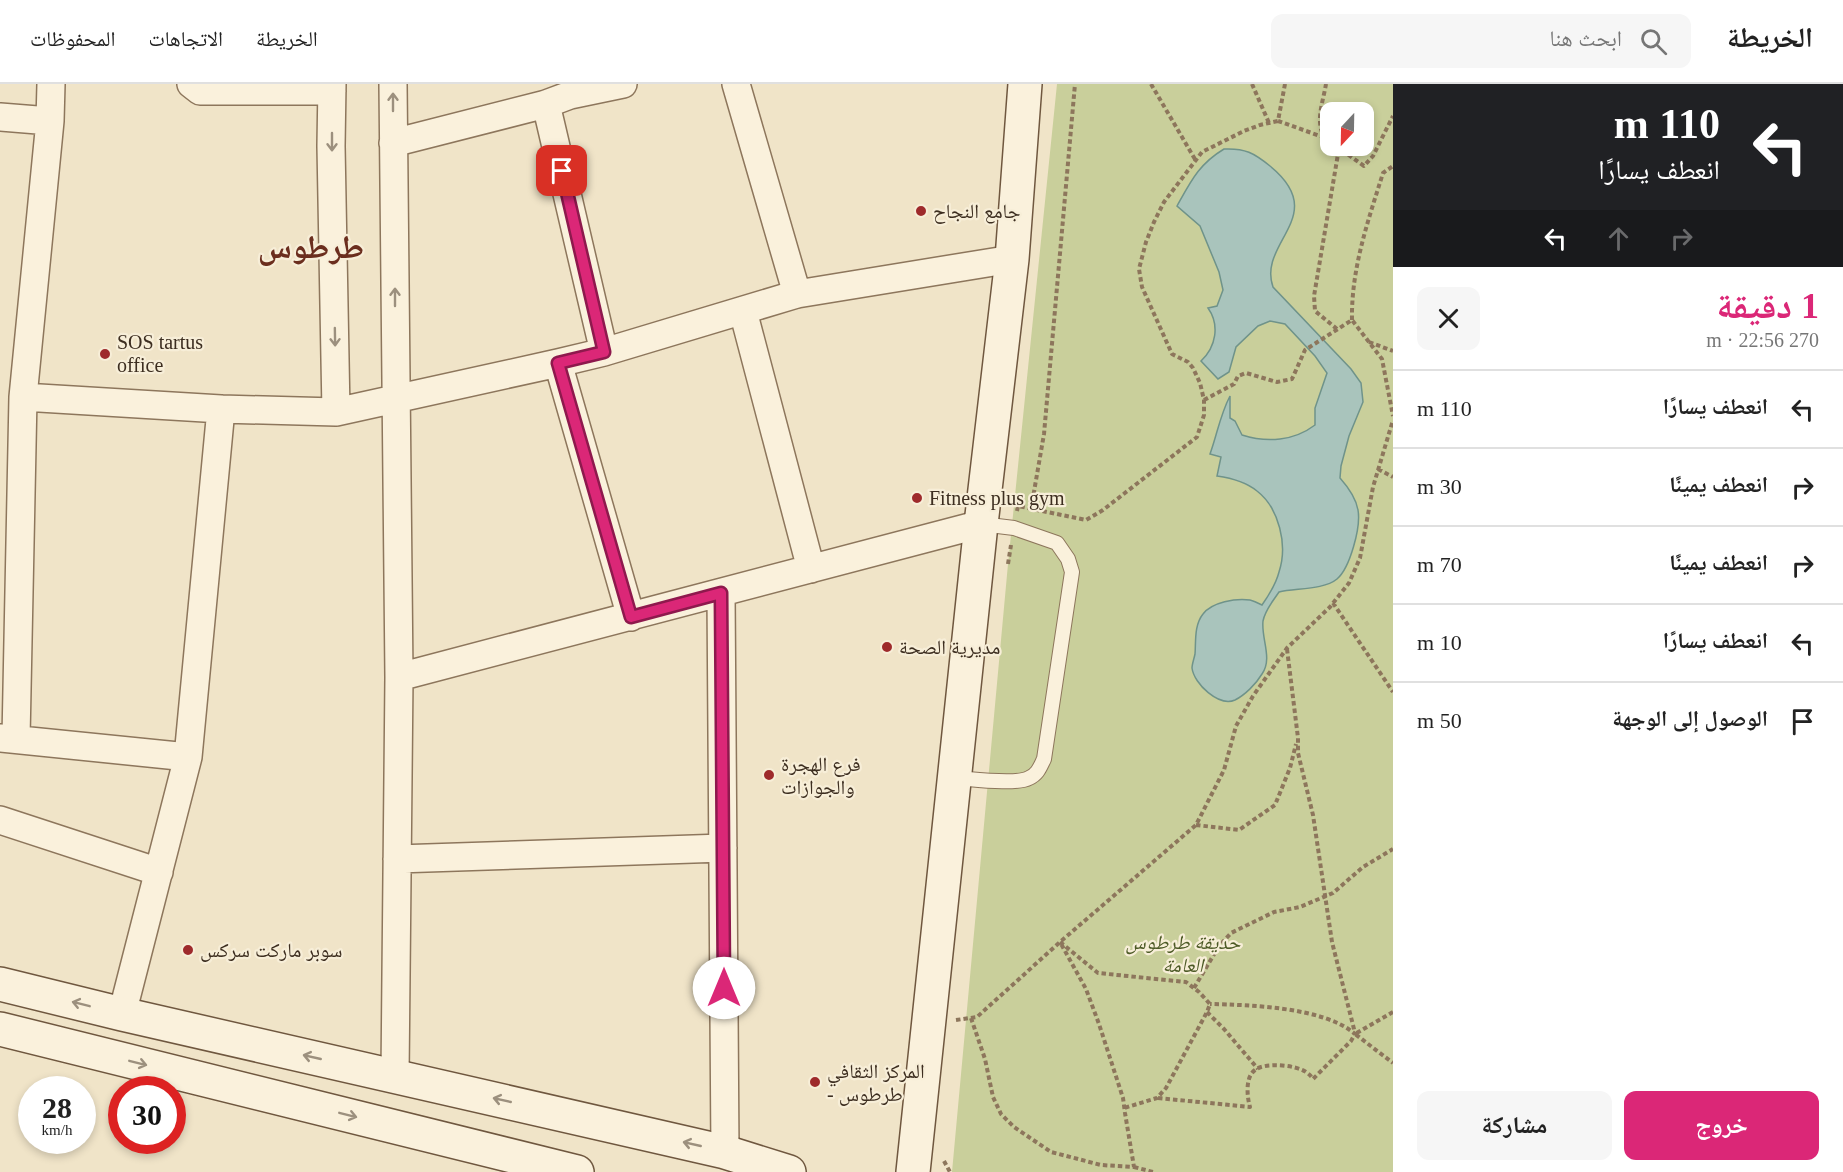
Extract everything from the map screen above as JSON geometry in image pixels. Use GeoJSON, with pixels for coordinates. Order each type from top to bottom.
{"type":"FeatureCollection","features":[{"type":"Feature","properties":{"kind":"main road"},"geometry":{"type":"LineString","coordinates":[[913,1172],[981,524],[1012,259],[1025,84]]}},
{"type":"Feature","properties":{"kind":"main road"},"geometry":{"type":"LineString","coordinates":[[0,984],[725,1152],[789,1172]]}},
{"type":"Feature","properties":{"kind":"main road"},"geometry":{"type":"LineString","coordinates":[[0,1029],[577,1172]]}},
{"type":"Feature","properties":{"kind":"street"},"geometry":{"type":"LineString","coordinates":[[51,84],[50,121],[23,397],[8,738],[188,757]]}},
{"type":"Feature","properties":{"kind":"street"},"geometry":{"type":"LineString","coordinates":[[191,84],[200,91],[332,88],[336,412]]}},
{"type":"Feature","properties":{"kind":"street"},"geometry":{"type":"LineString","coordinates":[[393,84],[399,677],[395,1075]]}},
{"type":"Feature","properties":{"kind":"street"},"geometry":{"type":"LineString","coordinates":[[393,143],[562,94],[623,84]]}},
{"type":"Feature","properties":{"kind":"street"},"geometry":{"type":"LineString","coordinates":[[736,84],[797,294]]}},
{"type":"Feature","properties":{"kind":"street"},"geometry":{"type":"LineString","coordinates":[[562,94],[604,352]]}},
{"type":"Feature","properties":{"kind":"street"},"geometry":{"type":"LineString","coordinates":[[0,117],[50,121]]}},
{"type":"Feature","properties":{"kind":"street"},"geometry":{"type":"LineString","coordinates":[[23,397],[221,409],[336,412],[604,352],[797,294],[1012,259]]}},
{"type":"Feature","properties":{"kind":"street"},"geometry":{"type":"LineString","coordinates":[[743,311],[811,569]]}},
{"type":"Feature","properties":{"kind":"street"},"geometry":{"type":"LineString","coordinates":[[558,363],[631,617]]}},
{"type":"Feature","properties":{"kind":"street"},"geometry":{"type":"LineString","coordinates":[[122,1014],[188,757],[221,409]]}},
{"type":"Feature","properties":{"kind":"street"},"geometry":{"type":"LineString","coordinates":[[399,677],[981,524]]}},
{"type":"Feature","properties":{"kind":"street"},"geometry":{"type":"LineString","coordinates":[[721,593],[725,1152]]}},
{"type":"Feature","properties":{"kind":"street"},"geometry":{"type":"LineString","coordinates":[[0,820],[159,872]]}},
{"type":"Feature","properties":{"kind":"street"},"geometry":{"type":"LineString","coordinates":[[398,859],[723,848]]}},
{"type":"Feature","properties":{"kind":"lane"},"geometry":{"type":"LineString","coordinates":[[956,778],[1028,779],[1039,771],[1044,759],[1072,572],[1068,559],[1057,543],[1014,528],[981,524]]}},
{"type":"Feature","properties":{"kind":"path"},"geometry":{"type":"LineString","coordinates":[[1031,509],[1044,434],[1075,84]]}},
{"type":"Feature","properties":{"kind":"path"},"geometry":{"type":"LineString","coordinates":[[1151,84],[1196,161]]}},
{"type":"Feature","properties":{"kind":"path"},"geometry":{"type":"LineString","coordinates":[[1252,84],[1269,123]]}},
{"type":"Feature","properties":{"kind":"path"},"geometry":{"type":"LineString","coordinates":[[1278,121],[1285,84]]}},
{"type":"Feature","properties":{"kind":"path"},"geometry":{"type":"LineString","coordinates":[[1323,102],[1326,84]]}},
{"type":"Feature","properties":{"kind":"path"},"geometry":{"type":"LineString","coordinates":[[1374,154],[1393,116]]}},
{"type":"Feature","properties":{"kind":"path"},"geometry":{"type":"LineString","coordinates":[[1018,506],[1086,520],[1103,510],[1197,437],[1204,415],[1204,400],[1200,384],[1188,362],[1172,354],[1142,287],[1139,269],[1146,242],[1164,202],[1202,152],[1244,131],[1278,121],[1320,136]]}},
{"type":"Feature","properties":{"kind":"path"},"geometry":{"type":"LineString","coordinates":[[1336,156],[1314,296],[1315,311],[1336,329]]}},
{"type":"Feature","properties":{"kind":"path"},"geometry":{"type":"LineString","coordinates":[[1350,156],[1364,166],[1373,156]]}},
{"type":"Feature","properties":{"kind":"path"},"geometry":{"type":"LineString","coordinates":[[947,1021],[977,1017],[1196,825],[1224,770],[1236,726],[1253,696],[1287,648],[1333,603],[1349,583],[1360,558],[1373,487],[1393,418],[1382,359],[1352,320],[1352,301],[1359,252],[1383,172],[1393,166]]}},
{"type":"Feature","properties":{"kind":"path"},"geometry":{"type":"LineString","coordinates":[[1204,400],[1234,384],[1238,376],[1246,373],[1277,382],[1292,379],[1305,351],[1352,320]]}},
{"type":"Feature","properties":{"kind":"path"},"geometry":{"type":"LineString","coordinates":[[1369,342],[1393,351]]}},
{"type":"Feature","properties":{"kind":"path"},"geometry":{"type":"LineString","coordinates":[[1378,469],[1393,477]]}},
{"type":"Feature","properties":{"kind":"path"},"geometry":{"type":"LineString","coordinates":[[1333,603],[1393,692]]}},
{"type":"Feature","properties":{"kind":"path"},"geometry":{"type":"LineString","coordinates":[[1287,648],[1298,753],[1313,815],[1332,942],[1355,1034]]}},
{"type":"Feature","properties":{"kind":"path"},"geometry":{"type":"LineString","coordinates":[[1196,825],[1239,830],[1275,805],[1290,768],[1298,738]]}},
{"type":"Feature","properties":{"kind":"path"},"geometry":{"type":"LineString","coordinates":[[1194,988],[1219,946],[1231,933],[1251,921],[1274,912],[1300,907],[1333,893],[1364,867],[1393,849]]}},
{"type":"Feature","properties":{"kind":"path"},"geometry":{"type":"LineString","coordinates":[[1060,942],[1098,973],[1186,982],[1210,1004],[1271,1006],[1326,1019],[1347,1027],[1393,1063]]}},
{"type":"Feature","properties":{"kind":"path"},"geometry":{"type":"LineString","coordinates":[[1060,942],[1086,989],[1096,1015],[1123,1098],[1134,1167]]}},
{"type":"Feature","properties":{"kind":"path"},"geometry":{"type":"LineString","coordinates":[[1157,1098],[1166,1088],[1210,1004]]}},
{"type":"Feature","properties":{"kind":"path"},"geometry":{"type":"LineString","coordinates":[[1207,1012],[1258,1069]]}},
{"type":"Feature","properties":{"kind":"path"},"geometry":{"type":"LineString","coordinates":[[1124,1108],[1157,1098],[1250,1107],[1248,1099],[1250,1077],[1254,1070],[1278,1065],[1293,1066],[1306,1071],[1313,1079],[1351,1041],[1355,1034],[1393,1012]]}},
{"type":"Feature","properties":{"kind":"path"},"geometry":{"type":"LineString","coordinates":[[971,1018],[985,1059],[993,1097],[1001,1114],[1014,1127],[1051,1152],[1101,1165],[1134,1167],[1153,1172]]}},
{"type":"Feature","properties":{"kind":"green space","name":"حديقة طرطوس العامة"},"geometry":{"type":"Polygon","coordinates":[[[1057,84],[1393,84],[1393,1172],[952,1172],[1008,564],[1057,84]]]}},
{"type":"Feature","properties":{"kind":"water"},"geometry":{"type":"Polygon","coordinates":[[[1224,149],[1238,149],[1254,155],[1270,166],[1287,184],[1294,200],[1294,214],[1274,256],[1271,271],[1273,287],[1351,369],[1361,383],[1363,402],[1349,436],[1341,466],[1340,478],[1354,497],[1358,517],[1354,547],[1346,566],[1342,574],[1331,583],[1279,592],[1267,609],[1263,621],[1267,655],[1265,668],[1250,689],[1239,698],[1229,701],[1208,693],[1194,674],[1192,666],[1198,623],[1203,614],[1212,606],[1225,602],[1250,600],[1262,605],[1278,576],[1282,561],[1282,539],[1276,517],[1265,498],[1243,483],[1217,476],[1221,457],[1210,454],[1230,396],[1230,418],[1235,421],[1242,435],[1271,440],[1289,437],[1315,425],[1315,408],[1327,373],[1315,356],[1285,324],[1270,321],[1258,326],[1236,347],[1229,372],[1218,379],[1201,361],[1210,349],[1215,336],[1214,321],[1208,308],[1217,306],[1223,290],[1219,272],[1200,226],[1177,206],[1202,167],[1224,149]]]}},
{"type":"Feature","properties":{"kind":"place","name":"جامع النجاح"},"geometry":{"type":"Point","coordinates":[921,211]}},
{"type":"Feature","properties":{"kind":"place","name":"SOS tartus office"},"geometry":{"type":"Point","coordinates":[105,354]}},
{"type":"Feature","properties":{"kind":"place","name":"Fitness plus gym"},"geometry":{"type":"Point","coordinates":[917,498]}},
{"type":"Feature","properties":{"kind":"place","name":"مديرية الصحة"},"geometry":{"type":"Point","coordinates":[887,647]}},
{"type":"Feature","properties":{"kind":"place","name":"فرع الهجرة والجوازات"},"geometry":{"type":"Point","coordinates":[769,775]}},
{"type":"Feature","properties":{"kind":"place","name":"سوبر ماركت سركس"},"geometry":{"type":"Point","coordinates":[188,950]}},
{"type":"Feature","properties":{"kind":"place","name":"المركز الثقافي - طرطوس"},"geometry":{"type":"Point","coordinates":[815,1082]}},
{"type":"Feature","properties":{"kind":"district","name":"طرطوس"},"geometry":{"type":"Point","coordinates":[311,247]}},
{"type":"Feature","properties":{"kind":"route"},"geometry":{"type":"LineString","coordinates":[[562,171],[604,352],[558,363],[631,617],[721,593],[724,988]]}}]}
